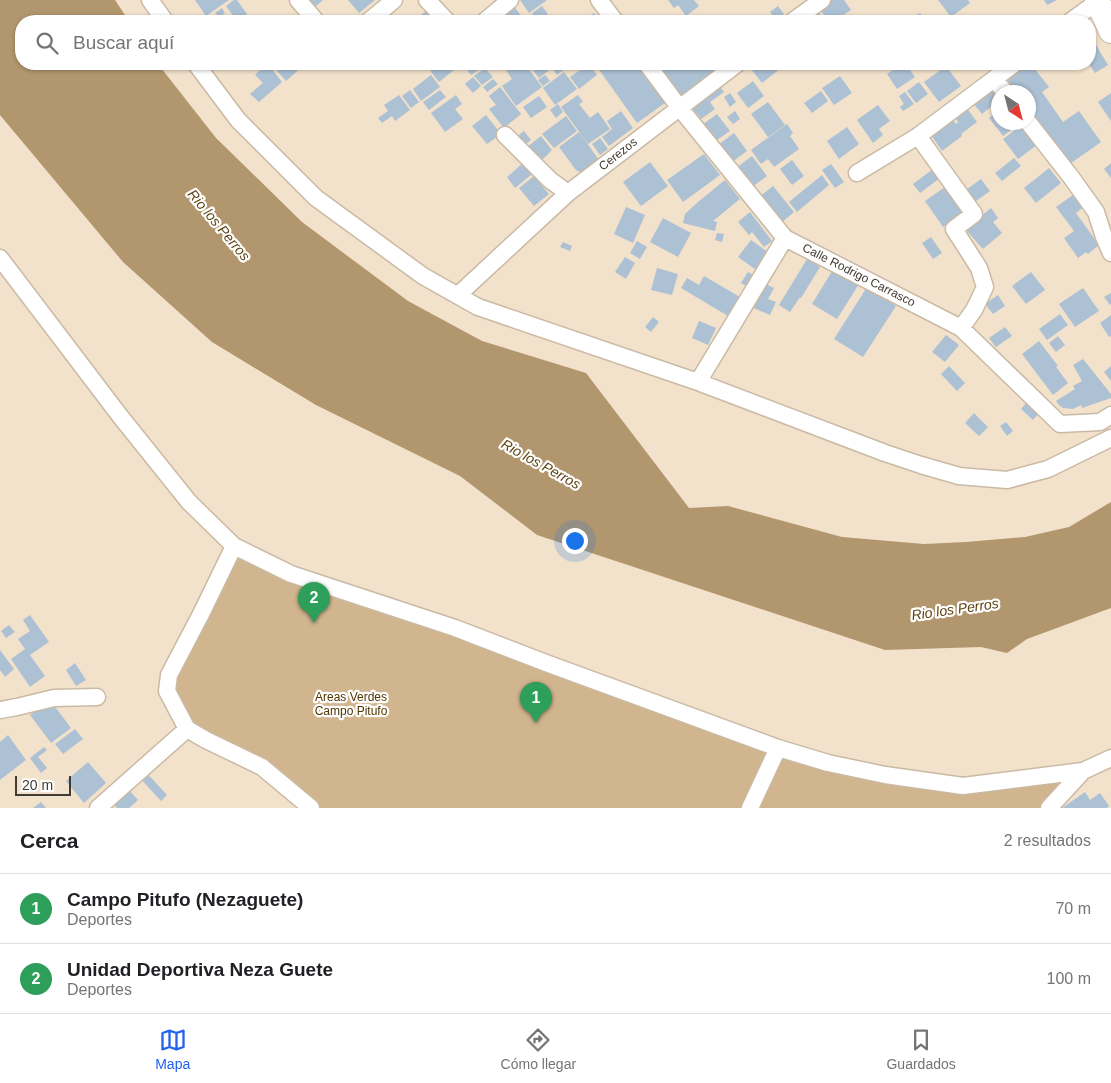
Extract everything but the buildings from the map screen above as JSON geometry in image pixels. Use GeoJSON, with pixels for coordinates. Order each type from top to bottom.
{"type":"FeatureCollection","features":[{"type":"Feature","properties":{"kind":"street"},"geometry":{"type":"LineString","coordinates":[[150,0],[161,15]]}},
{"type":"Feature","properties":{"kind":"street"},"geometry":{"type":"LineString","coordinates":[[298,0],[311,15]]}},
{"type":"Feature","properties":{"kind":"street"},"geometry":{"type":"LineString","coordinates":[[377,15],[394,0]]}},
{"type":"Feature","properties":{"kind":"street"},"geometry":{"type":"LineString","coordinates":[[427,0],[441,15]]}},
{"type":"Feature","properties":{"kind":"street"},"geometry":{"type":"LineString","coordinates":[[492,15],[510,0]]}},
{"type":"Feature","properties":{"kind":"street"},"geometry":{"type":"LineString","coordinates":[[599,0],[610,15]]}},
{"type":"Feature","properties":{"kind":"street"},"geometry":{"type":"LineString","coordinates":[[798,11],[822,0]]}},
{"type":"Feature","properties":{"kind":"street"},"geometry":{"type":"LineString","coordinates":[[1079,15],[1097,1],[1111,31]]}},
{"type":"Feature","properties":{"kind":"street"},"geometry":{"type":"LineString","coordinates":[[200,70],[238,120],[316,198],[423,276],[478,307],[698,382],[885,453],[959,476],[1007,480],[1048,469],[1111,438]]}},
{"type":"Feature","properties":{"kind":"street","name":"Calle Rodrigo Carrasco"},"geometry":{"type":"LineString","coordinates":[[651,70],[785,238],[962,328],[1060,424],[1100,422],[1111,415]]}},
{"type":"Feature","properties":{"kind":"street","name":"Cerezos"},"geometry":{"type":"LineString","coordinates":[[458,295],[568,193],[729,70]]}},
{"type":"Feature","properties":{"kind":"street"},"geometry":{"type":"LineString","coordinates":[[857,173],[918,136],[1005,70]]}},
{"type":"Feature","properties":{"kind":"street"},"geometry":{"type":"LineString","coordinates":[[994,78],[1000,85]]}},
{"type":"Feature","properties":{"kind":"street"},"geometry":{"type":"LineString","coordinates":[[1034,130],[1096,212],[1111,252]]}},
{"type":"Feature","properties":{"kind":"street"},"geometry":{"type":"LineString","coordinates":[[505,135],[550,180],[568,193]]}},
{"type":"Feature","properties":{"kind":"street"},"geometry":{"type":"LineString","coordinates":[[918,136],[974,214],[954,229],[979,268],[985,287],[974,310],[962,328]]}},
{"type":"Feature","properties":{"kind":"street"},"geometry":{"type":"LineString","coordinates":[[698,382],[785,238]]}},
{"type":"Feature","properties":{"kind":"street"},"geometry":{"type":"LineString","coordinates":[[0,258],[189,502],[234,546],[292,574],[455,628],[778,748],[828,763],[886,775],[964,786],[1083,771],[1111,758]]}},
{"type":"Feature","properties":{"kind":"street"},"geometry":{"type":"LineString","coordinates":[[234,546],[169,676],[167,691],[187,729],[262,767],[311,808]]}},
{"type":"Feature","properties":{"kind":"street"},"geometry":{"type":"LineString","coordinates":[[0,710],[54,698],[97,696]]}},
{"type":"Feature","properties":{"kind":"street"},"geometry":{"type":"LineString","coordinates":[[98,808],[187,729]]}},
{"type":"Feature","properties":{"kind":"street"},"geometry":{"type":"LineString","coordinates":[[750,808],[778,748]]}},
{"type":"Feature","properties":{"kind":"street"},"geometry":{"type":"LineString","coordinates":[[1049,808],[1083,771]]}},
{"type":"Feature","properties":{"kind":"green space","name":"Areas Verdes Campo Pitufo"},"geometry":{"type":"Polygon","coordinates":[[[234,546],[778,748],[963,786],[1083,771],[1049,808],[311,808],[262,767],[187,729],[169,675],[234,546]]]}},
{"type":"Feature","properties":{"kind":"water","name":"Rio los Perros"},"geometry":{"type":"Polygon","coordinates":[[[0,0],[115,0],[125,15],[15,15],[15,70],[163,70],[216,138],[302,222],[408,301],[482,341],[586,373],[689,508],[728,506],[842,537],[924,544],[1025,537],[1069,527],[1111,502],[1111,608],[1027,639],[1007,653],[981,647],[885,650],[537,535],[460,476],[316,405],[212,342],[123,262],[0,115],[0,0]]]}},
{"type":"Feature","properties":{"kind":"place","name":"Unidad Deportiva Neza Guete"},"geometry":{"type":"Point","coordinates":[314,623]}},
{"type":"Feature","properties":{"kind":"place","name":"Campo Pitufo (Nezaguete)"},"geometry":{"type":"Point","coordinates":[536,723]}}]}
